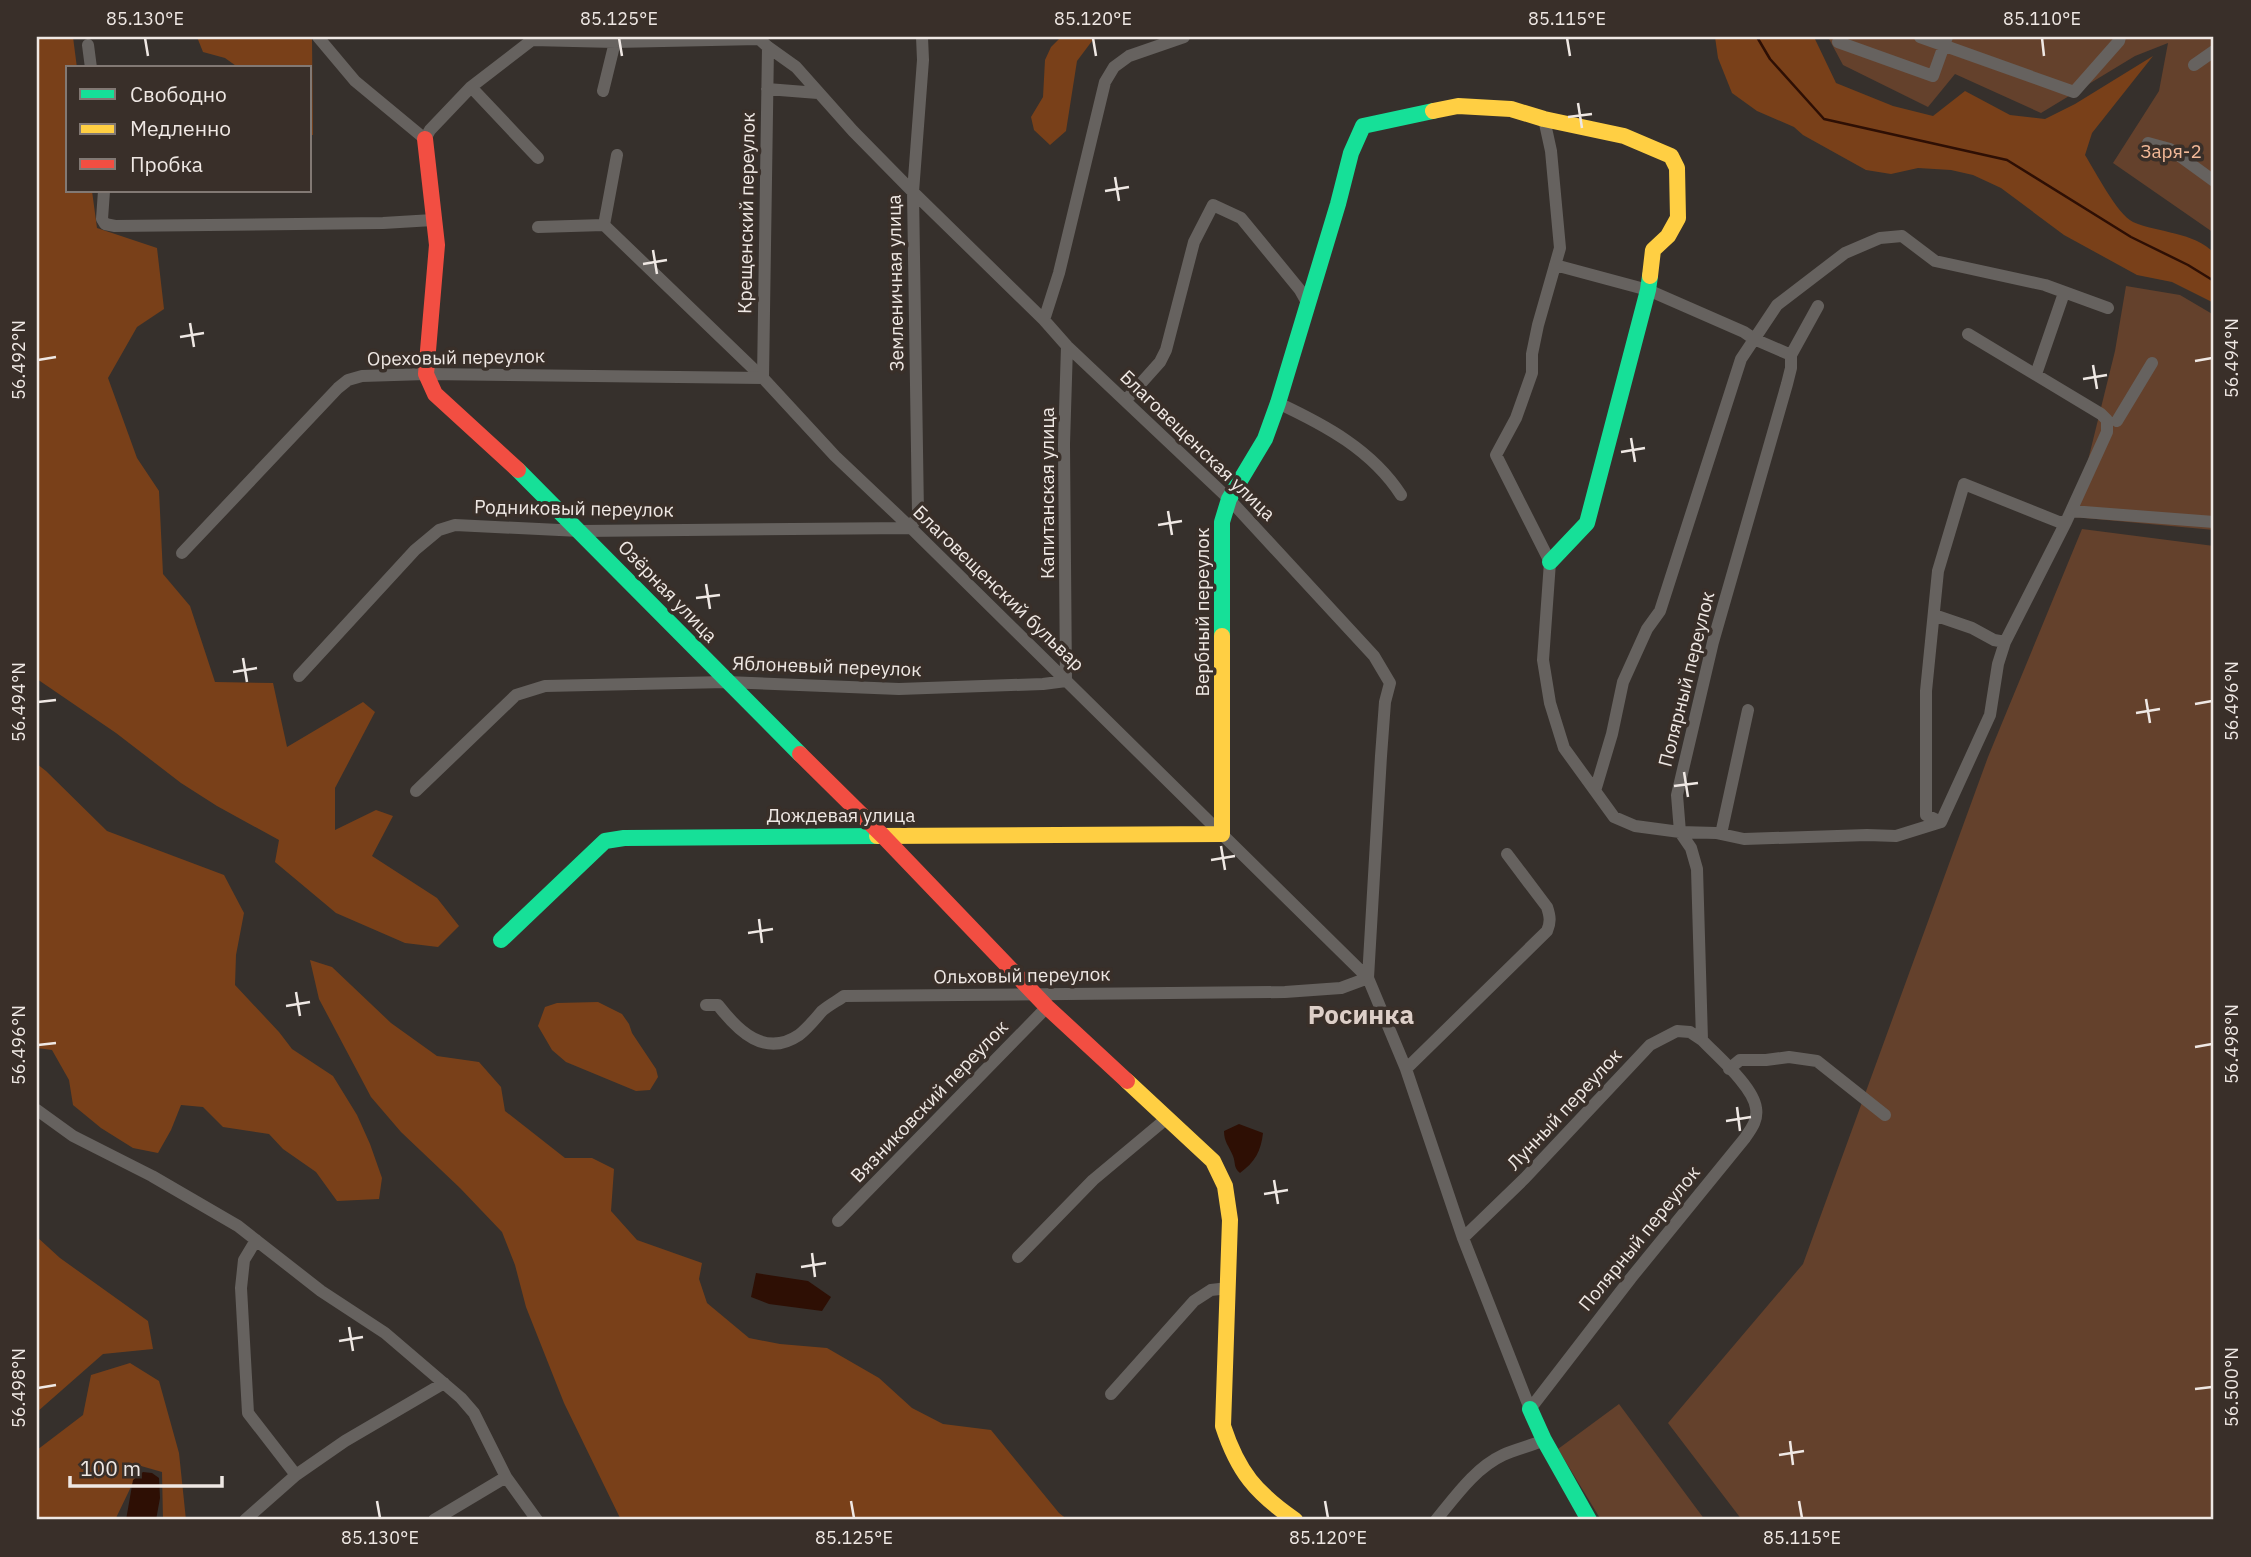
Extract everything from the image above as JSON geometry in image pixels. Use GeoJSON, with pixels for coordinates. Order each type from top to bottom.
{"type":"FeatureCollection","features":[{"type":"Feature","properties":{"kind":"street"},"geometry":{"type":"LineString","coordinates":[[318,37],[355,81],[425,139]]}},
{"type":"Feature","properties":{"kind":"street","name":"Земленичная улица"},"geometry":{"type":"LineString","coordinates":[[911,528],[918,514],[913,192],[923,60],[922,37]]}},
{"type":"Feature","properties":{"kind":"street"},"geometry":{"type":"LineString","coordinates":[[1044,320],[1059,273],[1105,82],[1114,66],[1129,56],[1184,37]]}},
{"type":"Feature","properties":{"kind":"street"},"geometry":{"type":"LineString","coordinates":[[1920,37],[1946,41],[2074,92],[2115,38]]}},
{"type":"Feature","properties":{"kind":"street"},"geometry":{"type":"LineString","coordinates":[[426,374],[437,245],[425,139],[471,87],[530,38],[615,42],[761,41]]}},
{"type":"Feature","properties":{"kind":"street","name":"Благовещенская улица"},"geometry":{"type":"LineString","coordinates":[[761,41],[796,67],[913,192],[1044,320],[1067,346],[1229,499],[1361,640],[1390,683],[1385,702],[1368,978]]}},
{"type":"Feature","properties":{"kind":"street","name":"Крещенский переулок"},"geometry":{"type":"LineString","coordinates":[[761,41],[767,89],[763,379]]}},
{"type":"Feature","properties":{"kind":"street"},"geometry":{"type":"LineString","coordinates":[[1838,42],[1933,76],[1946,41]]}},
{"type":"Feature","properties":{"kind":"street"},"geometry":{"type":"LineString","coordinates":[[603,91],[615,42]]}},
{"type":"Feature","properties":{"kind":"street"},"geometry":{"type":"LineString","coordinates":[[88,45],[91,66]]}},
{"type":"Feature","properties":{"kind":"street"},"geometry":{"type":"LineString","coordinates":[[2194,65],[2214,51]]}},
{"type":"Feature","properties":{"kind":"street"},"geometry":{"type":"LineString","coordinates":[[471,87],[538,158]]}},
{"type":"Feature","properties":{"kind":"street"},"geometry":{"type":"LineString","coordinates":[[767,89],[818,93]]}},
{"type":"Feature","properties":{"kind":"street","name":"Вербный переулок"},"geometry":{"type":"LineString","coordinates":[[1222,834],[1222,522],[1229,499],[1265,439],[1278,403],[1351,153],[1363,126],[1458,106],[1511,108],[1544,119]]}},
{"type":"Feature","properties":{"kind":"street"},"geometry":{"type":"LineString","coordinates":[[1550,562],[1587,523],[1648,290],[1653,250],[1668,236],[1678,218],[1677,168],[1671,156],[1623,136],[1544,119],[1551,151],[1560,248],[1538,325],[1532,354],[1532,373],[1516,418],[1496,455],[1550,562],[1543,660],[1550,704],[1564,748],[1614,817],[1634,827],[1721,834],[1744,839],[1896,836],[1941,822],[1990,715],[1998,664],[2005,642],[2107,432],[2107,420],[2101,414],[1968,334]]}},
{"type":"Feature","properties":{"kind":"street"},"geometry":{"type":"LineString","coordinates":[[2148,143],[2171,149],[2214,181]]}},
{"type":"Feature","properties":{"kind":"street"},"geometry":{"type":"LineString","coordinates":[[538,227],[604,225],[617,155]]}},
{"type":"Feature","properties":{"kind":"street"},"geometry":{"type":"LineString","coordinates":[[104,192],[102,219],[105,224],[114,226],[433,220]]}},
{"type":"Feature","properties":{"kind":"street"},"geometry":{"type":"LineString","coordinates":[[1126,400],[1160,362],[1166,349],[1194,242],[1213,205],[1241,218],[1300,290],[1308,306]]}},
{"type":"Feature","properties":{"kind":"street","name":"Благовещенский бульвар"},"geometry":{"type":"LineString","coordinates":[[604,225],[763,379],[835,456],[1368,978]]}},
{"type":"Feature","properties":{"kind":"street"},"geometry":{"type":"LineString","coordinates":[[1595,791],[1612,734],[1623,682],[1647,629],[1660,611],[1741,359],[1777,305],[1844,253],[1880,238],[1902,236],[1935,261],[2045,285],[2108,308]]}},
{"type":"Feature","properties":{"kind":"street"},"geometry":{"type":"LineString","coordinates":[[1555,265],[1648,290],[1791,355],[1818,306]]}},
{"type":"Feature","properties":{"kind":"street"},"geometry":{"type":"LineString","coordinates":[[2036,374],[2064,293]]}},
{"type":"Feature","properties":{"kind":"street","name":"Капитанская улица"},"geometry":{"type":"LineString","coordinates":[[1066,681],[1064,444],[1067,346]]}},
{"type":"Feature","properties":{"kind":"street","name":"Полярный переулок"},"geometry":{"type":"LineString","coordinates":[[1530,1409],[1756,1122],[1756,1108],[1750,1092],[1702,1040],[1697,869],[1691,848],[1680,832],[1677,795],[1707,668],[1791,368],[1791,355]]}},
{"type":"Feature","properties":{"kind":"street"},"geometry":{"type":"LineString","coordinates":[[2117,421],[2152,363]]}},
{"type":"Feature","properties":{"kind":"street","name":"Ореховый переулок"},"geometry":{"type":"LineString","coordinates":[[182,553],[348,380],[362,376],[426,374],[763,379]]}},
{"type":"Feature","properties":{"kind":"street","name":"Озёрная улица"},"geometry":{"type":"LineString","coordinates":[[426,374],[435,394],[580,531],[726,682],[883,836],[1046,1007],[1213,1161],[1225,1186],[1230,1220],[1223,1426],[1234,1458],[1249,1484],[1295,1520]]}},
{"type":"Feature","properties":{"kind":"street"},"geometry":{"type":"LineString","coordinates":[[1278,403],[1324,425],[1371,459],[1401,495]]}},
{"type":"Feature","properties":{"kind":"street"},"geometry":{"type":"LineString","coordinates":[[1941,822],[1926,815],[1926,691],[1938,571],[1964,484],[2059,522],[2068,517],[2214,522]]}},
{"type":"Feature","properties":{"kind":"street","name":"Родниковый переулок"},"geometry":{"type":"LineString","coordinates":[[299,676],[415,550],[439,530],[455,525],[580,531],[911,528]]}},
{"type":"Feature","properties":{"kind":"street"},"geometry":{"type":"LineString","coordinates":[[1934,615],[2005,642]]}},
{"type":"Feature","properties":{"kind":"street","name":"Яблоневый переулок"},"geometry":{"type":"LineString","coordinates":[[415,791],[516,695],[545,685],[726,682],[899,689],[1066,681]]}},
{"type":"Feature","properties":{"kind":"street"},"geometry":{"type":"LineString","coordinates":[[1721,834],[1748,710]]}},
{"type":"Feature","properties":{"kind":"street","name":"Дождевая улица"},"geometry":{"type":"LineString","coordinates":[[500,940],[605,841],[624,838],[1222,834]]}},
{"type":"Feature","properties":{"kind":"street"},"geometry":{"type":"LineString","coordinates":[[1406,1069],[1547,931],[1550,924],[1547,907],[1507,854]]}},
{"type":"Feature","properties":{"kind":"street"},"geometry":{"type":"LineString","coordinates":[[1368,978],[1406,1069],[1463,1238],[1530,1409],[1544,1440],[1589,1520]]}},
{"type":"Feature","properties":{"kind":"street","name":"Ольховый переулок"},"geometry":{"type":"LineString","coordinates":[[706,1005],[718,1004],[739,1029],[751,1038],[771,1043],[798,1035],[823,1010],[844,996],[1285,992],[1341,988],[1368,978]]}},
{"type":"Feature","properties":{"kind":"street","name":"Вязниковский переулок"},"geometry":{"type":"LineString","coordinates":[[838,1221],[1046,1007]]}},
{"type":"Feature","properties":{"kind":"street","name":"Лунный переулок"},"geometry":{"type":"LineString","coordinates":[[1463,1238],[1525,1178],[1650,1045],[1677,1031],[1690,1032],[1702,1040]]}},
{"type":"Feature","properties":{"kind":"street"},"geometry":{"type":"LineString","coordinates":[[1729,1069],[1740,1060],[1789,1057],[1817,1061],[1885,1115]]}},
{"type":"Feature","properties":{"kind":"street"},"geometry":{"type":"LineString","coordinates":[[37,1110],[73,1136],[163,1182],[238,1226],[321,1291],[385,1333],[461,1398],[474,1413],[506,1477],[537,1520]]}},
{"type":"Feature","properties":{"kind":"street"},"geometry":{"type":"LineString","coordinates":[[1018,1257],[1093,1180],[1166,1119]]}},
{"type":"Feature","properties":{"kind":"street"},"geometry":{"type":"LineString","coordinates":[[256,1240],[244,1260],[241,1288],[248,1413],[296,1475]]}},
{"type":"Feature","properties":{"kind":"street"},"geometry":{"type":"LineString","coordinates":[[1111,1394],[1194,1301],[1211,1290],[1228,1288]]}},
{"type":"Feature","properties":{"kind":"street"},"geometry":{"type":"LineString","coordinates":[[245,1520],[296,1475],[345,1441],[444,1383]]}},
{"type":"Feature","properties":{"kind":"street"},"geometry":{"type":"LineString","coordinates":[[1436,1520],[1469,1480],[1502,1455],[1544,1440]]}},
{"type":"Feature","properties":{"kind":"street"},"geometry":{"type":"LineString","coordinates":[[434,1520],[506,1477]]}},
{"type":"Feature","properties":{"kind":"green space","name":"Заря-2"},"geometry":{"type":"Polygon","coordinates":[[[1828,37],[2214,37],[2214,233],[2113,163],[2159,91],[2168,43],[2135,56],[2041,113],[1955,74],[1928,107],[1843,65],[1828,37]]]}},
{"type":"Feature","properties":{"kind":"green space"},"geometry":{"type":"Polygon","coordinates":[[[2126,286],[2180,295],[2214,315],[2214,530],[2074,517],[2115,351],[2126,286]]]}},
{"type":"Feature","properties":{"kind":"green space"},"geometry":{"type":"Polygon","coordinates":[[[2082,529],[2214,546],[2214,1520],[1742,1520],[1668,1423],[1803,1264],[1988,757],[2082,529]]]}},
{"type":"Feature","properties":{"kind":"green space"},"geometry":{"type":"Polygon","coordinates":[[[1619,1404],[1705,1520],[1601,1520],[1558,1449],[1619,1404]]]}},
{"type":"Feature","properties":{"kind":"shaded area"},"geometry":{"type":"Polygon","coordinates":[[[37,37],[73,37],[77,66],[66,66],[66,192],[92,192],[97,228],[157,248],[164,309],[137,327],[108,378],[137,458],[159,491],[163,574],[190,606],[215,682],[273,683],[287,747],[363,702],[375,712],[335,788],[335,830],[376,810],[393,816],[372,856],[437,898],[459,926],[438,947],[405,943],[336,913],[275,862],[279,840],[181,783],[116,733],[37,679],[37,37]]]}},
{"type":"Feature","properties":{"kind":"shaded area"},"geometry":{"type":"Polygon","coordinates":[[[197,37],[310,37],[312,39],[313,135],[312,66],[236,66],[225,58],[203,52],[197,37]]]}},
{"type":"Feature","properties":{"kind":"shaded area"},"geometry":{"type":"Polygon","coordinates":[[[1061,37],[1095,37],[1077,61],[1066,131],[1050,145],[1034,130],[1031,117],[1043,97],[1045,60],[1051,47],[1061,37]]]}},
{"type":"Feature","properties":{"kind":"shaded area"},"geometry":{"type":"Polygon","coordinates":[[[1715,37],[1814,37],[1836,83],[1893,106],[1933,116],[1965,91],[2010,115],[2045,119],[2075,104],[2153,56],[2092,133],[2085,155],[2113,202],[2133,222],[2197,241],[2214,253],[2214,303],[2172,282],[2137,275],[2064,235],[2001,188],[1973,175],[1951,170],[1918,168],[1891,174],[1866,170],[1803,135],[1794,127],[1757,111],[1732,93],[1718,58],[1715,37]]]}},
{"type":"Feature","properties":{"kind":"shaded area"},"geometry":{"type":"Polygon","coordinates":[[[37,764],[107,831],[224,875],[244,913],[236,955],[235,985],[292,1049],[333,1076],[357,1115],[370,1144],[382,1178],[379,1199],[337,1201],[316,1172],[283,1149],[269,1134],[223,1127],[203,1107],[181,1105],[158,1153],[133,1148],[101,1128],[73,1105],[69,1080],[52,1050],[37,1048],[37,764]]]}},
{"type":"Feature","properties":{"kind":"shaded area"},"geometry":{"type":"Polygon","coordinates":[[[310,960],[332,967],[391,1023],[437,1056],[479,1062],[501,1087],[505,1111],[565,1158],[592,1158],[614,1169],[611,1211],[637,1240],[702,1263],[699,1279],[707,1303],[749,1338],[827,1348],[879,1378],[912,1408],[943,1424],[991,1430],[1059,1513],[1068,1520],[621,1520],[564,1403],[526,1307],[515,1265],[502,1232],[401,1132],[371,1097],[319,999],[310,960]]]}},
{"type":"Feature","properties":{"kind":"shaded area"},"geometry":{"type":"Polygon","coordinates":[[[598,1002],[622,1014],[656,1069],[658,1077],[650,1090],[636,1091],[566,1062],[552,1050],[538,1026],[545,1007],[557,1003],[598,1002]]]}},
{"type":"Feature","properties":{"kind":"shaded area"},"geometry":{"type":"Polygon","coordinates":[[[1239,1124],[1263,1133],[1256,1156],[1240,1173],[1224,1131],[1239,1124]]]}},
{"type":"Feature","properties":{"kind":"shaded area"},"geometry":{"type":"Polygon","coordinates":[[[37,1237],[60,1258],[148,1321],[153,1349],[103,1354],[37,1412],[37,1237]]]}},
{"type":"Feature","properties":{"kind":"shaded area"},"geometry":{"type":"Polygon","coordinates":[[[756,1273],[808,1281],[831,1297],[822,1311],[769,1304],[751,1297],[756,1273]]]}},
{"type":"Feature","properties":{"kind":"shaded area"},"geometry":{"type":"Polygon","coordinates":[[[130,1363],[159,1381],[179,1453],[186,1520],[163,1520],[162,1472],[141,1466],[115,1520],[37,1520],[37,1450],[83,1415],[91,1375],[130,1363]]]}},
{"type":"Feature","properties":{"kind":"shaded area"},"geometry":{"type":"Polygon","coordinates":[[[143,1472],[152,1473],[159,1478],[160,1498],[156,1520],[126,1520],[133,1480],[143,1472]]]}},
{"type":"Feature","properties":{"kind":"waterway"},"geometry":{"type":"LineString","coordinates":[[1757,37],[1770,59],[1824,119],[2007,160],[2131,237],[2214,281]]}},
{"type":"Feature","properties":{"kind":"traffic: fast"},"geometry":{"type":"LineString","coordinates":[[1222,636],[1222,522],[1229,499],[1265,439],[1278,403],[1351,153],[1363,126],[1433,111]]}},
{"type":"Feature","properties":{"kind":"traffic: fast"},"geometry":{"type":"LineString","coordinates":[[1550,562],[1587,523],[1650,276]]}},
{"type":"Feature","properties":{"kind":"traffic: fast"},"geometry":{"type":"LineString","coordinates":[[518,470],[800,754]]}},
{"type":"Feature","properties":{"kind":"traffic: fast"},"geometry":{"type":"LineString","coordinates":[[501,940],[605,841],[624,838],[877,836]]}},
{"type":"Feature","properties":{"kind":"traffic: fast"},"geometry":{"type":"LineString","coordinates":[[1530,1409],[1544,1440],[1589,1520]]}},
{"type":"Feature","properties":{"kind":"traffic: slow"},"geometry":{"type":"LineString","coordinates":[[1433,111],[1458,106],[1511,109],[1624,136],[1671,156],[1677,168],[1678,218],[1668,236],[1653,250],[1650,276]]}},
{"type":"Feature","properties":{"kind":"traffic: slow"},"geometry":{"type":"LineString","coordinates":[[877,836],[1222,834],[1222,636]]}},
{"type":"Feature","properties":{"kind":"traffic: slow"},"geometry":{"type":"LineString","coordinates":[[1127,1081],[1213,1161],[1225,1186],[1230,1220],[1223,1426],[1235,1456],[1250,1480],[1269,1500],[1295,1520]]}},
{"type":"Feature","properties":{"kind":"traffic: jam"},"geometry":{"type":"LineString","coordinates":[[425,139],[437,245],[426,374],[435,394],[518,470]]}},
{"type":"Feature","properties":{"kind":"traffic: jam"},"geometry":{"type":"LineString","coordinates":[[800,754],[883,836],[1047,1007],[1127,1081]]}},
{"type":"Feature","properties":{"kind":"district","name":"Росинка"},"geometry":{"type":"Point","coordinates":[1361,1014]}}]}
